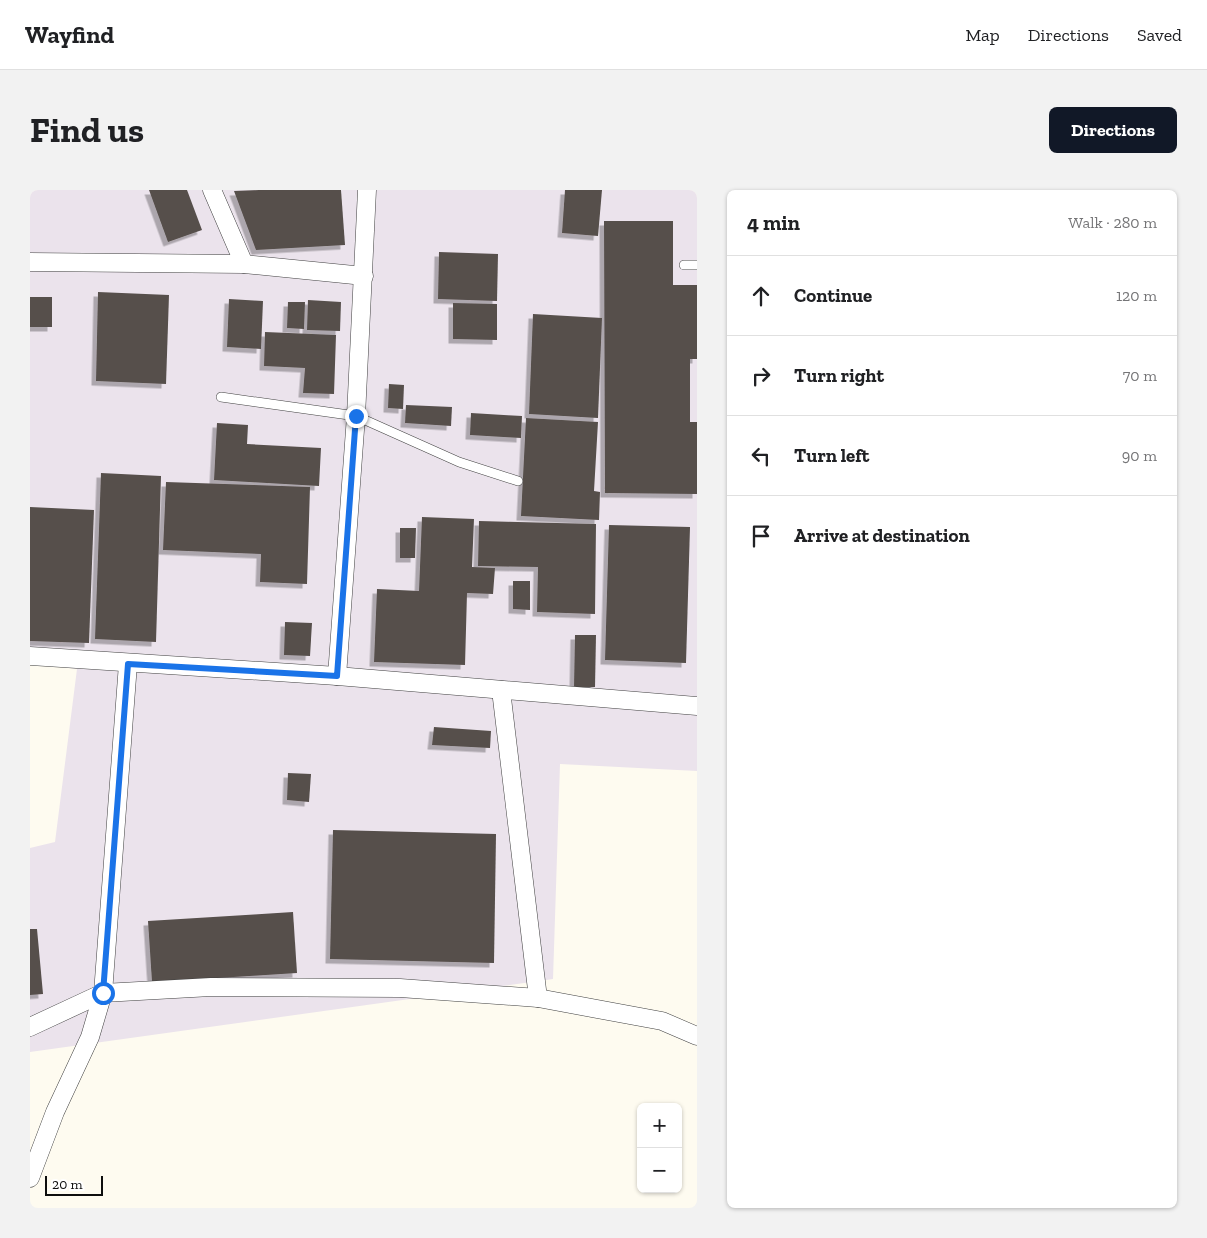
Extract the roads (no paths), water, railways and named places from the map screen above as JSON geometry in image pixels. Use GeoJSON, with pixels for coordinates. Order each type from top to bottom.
{"type":"FeatureCollection","features":[{"type":"Feature","properties":{"kind":"street"},"geometry":{"type":"LineString","coordinates":[[212,190],[244,264]]}},
{"type":"Feature","properties":{"kind":"street"},"geometry":{"type":"LineString","coordinates":[[337,676],[356,416],[367,190]]}},
{"type":"Feature","properties":{"kind":"street"},"geometry":{"type":"LineString","coordinates":[[30,262],[244,264],[364,276]]}},
{"type":"Feature","properties":{"kind":"street"},"geometry":{"type":"LineString","coordinates":[[30,656],[128,664],[337,676],[697,706]]}},
{"type":"Feature","properties":{"kind":"street"},"geometry":{"type":"LineString","coordinates":[[30,1178],[55,1112],[90,1037],[103,993],[128,664]]}},
{"type":"Feature","properties":{"kind":"street"},"geometry":{"type":"LineString","coordinates":[[501,690],[538,998]]}},
{"type":"Feature","properties":{"kind":"street"},"geometry":{"type":"LineString","coordinates":[[30,1027],[103,993],[211,987],[400,988],[538,998],[662,1021],[697,1036]]}},
{"type":"Feature","properties":{"kind":"lane"},"geometry":{"type":"LineString","coordinates":[[684,265],[697,265]]}},
{"type":"Feature","properties":{"kind":"lane"},"geometry":{"type":"LineString","coordinates":[[221,397],[356,416],[458,462],[518,481]]}}]}
